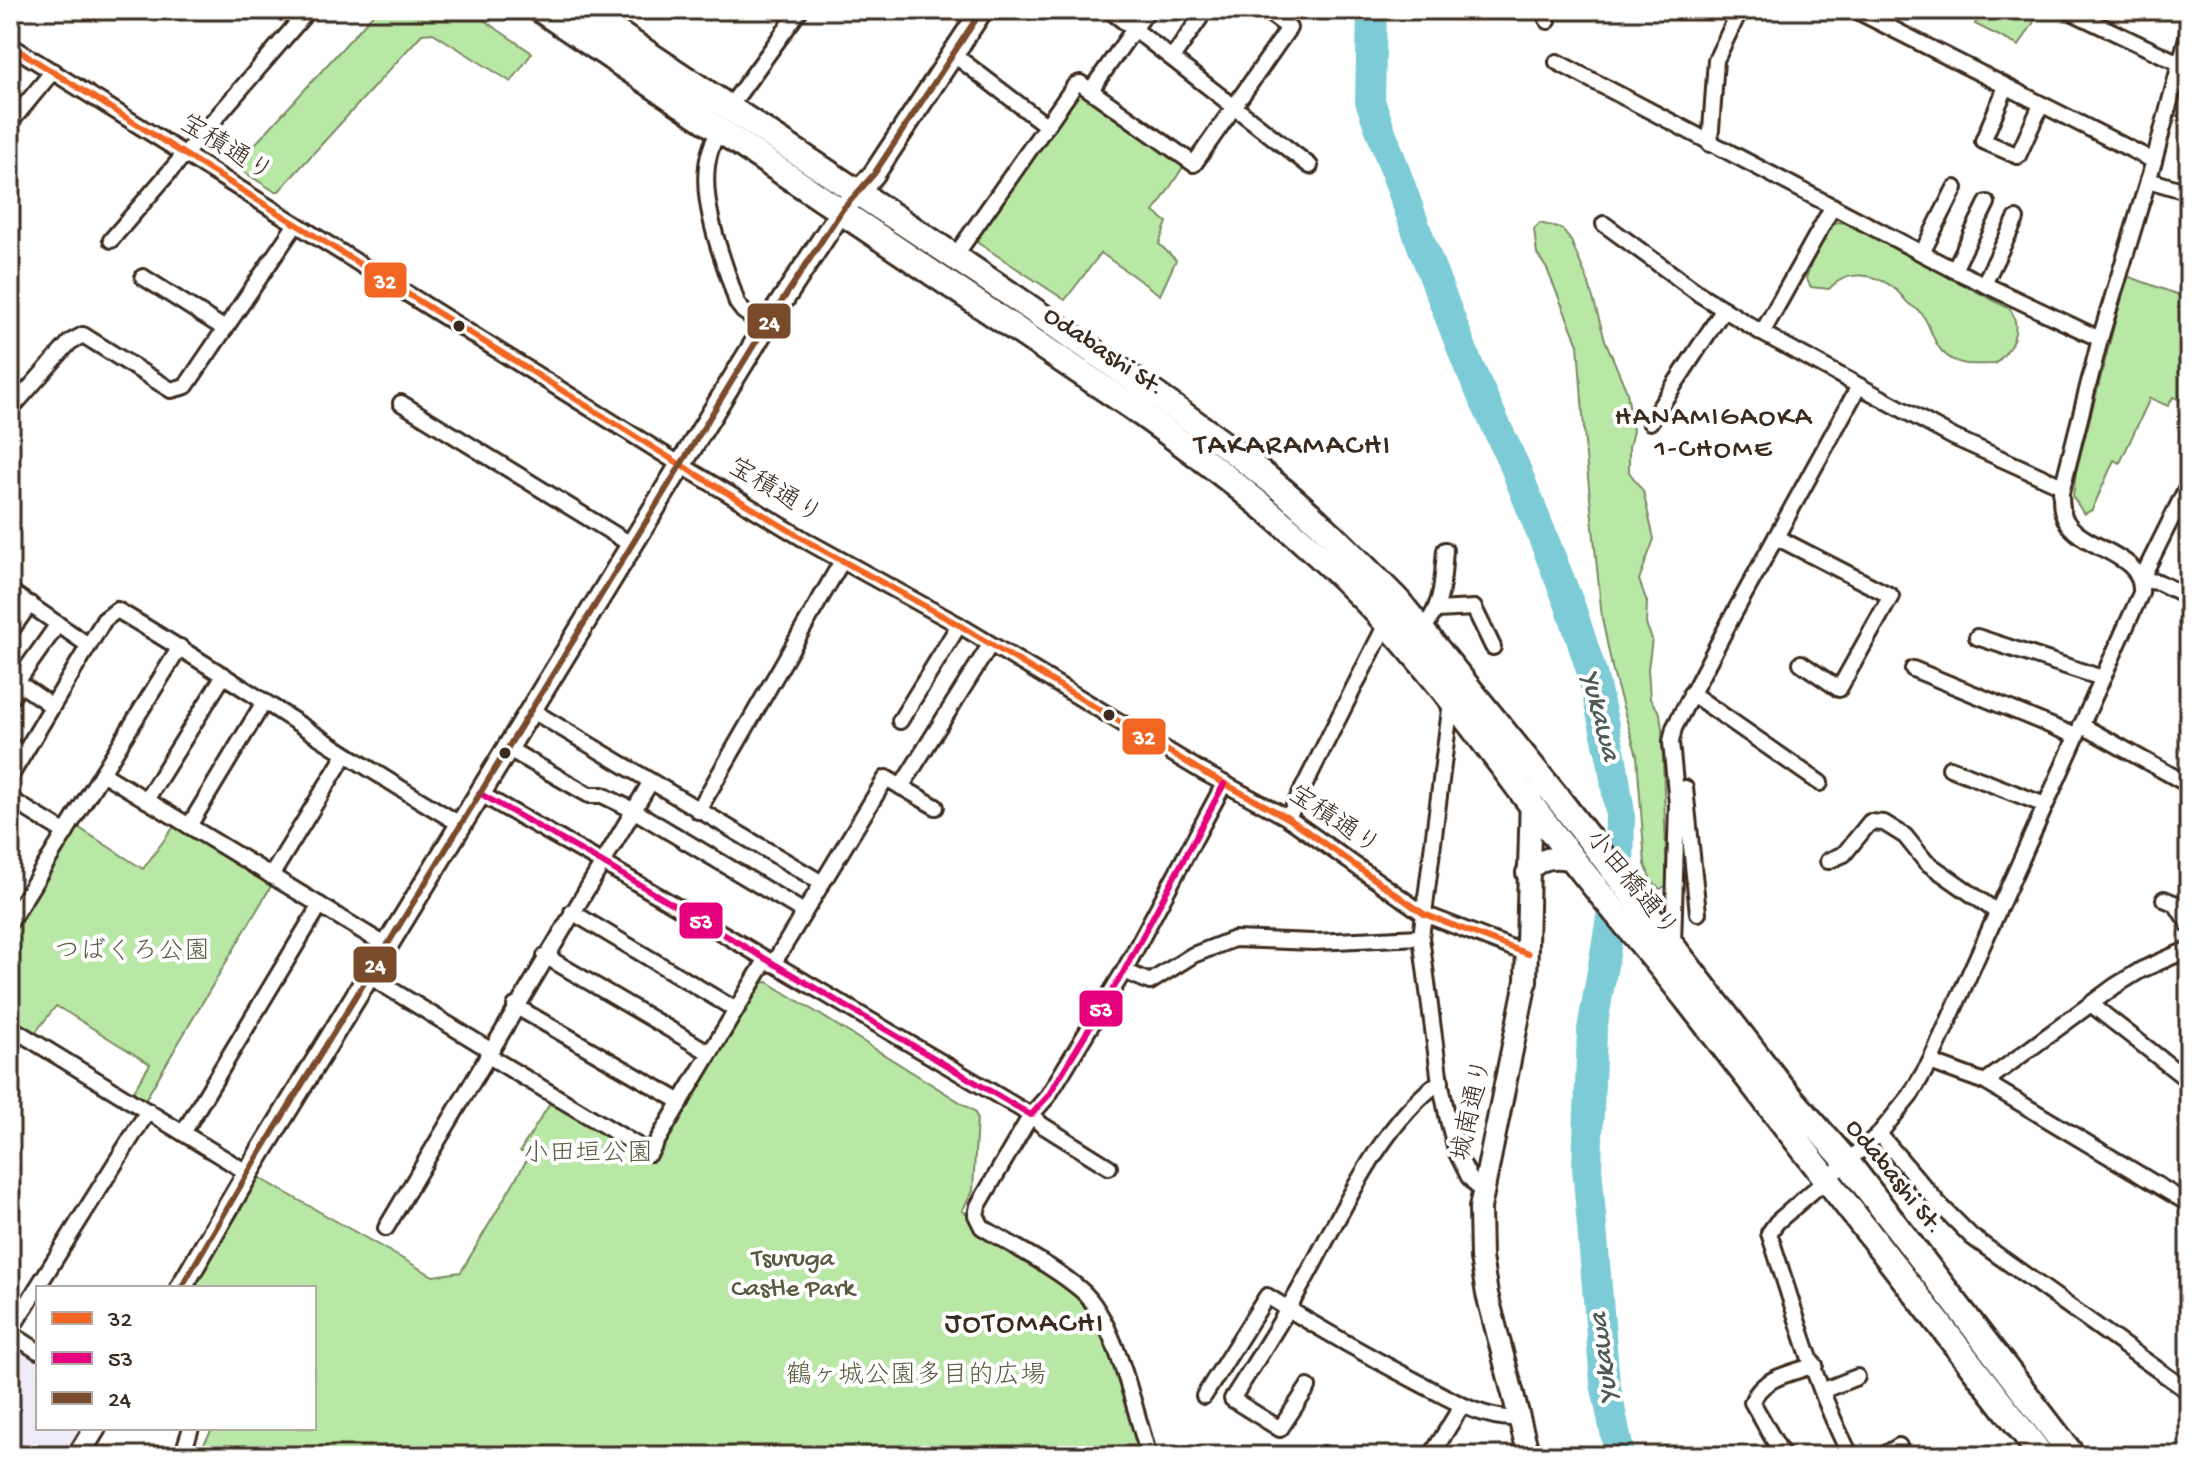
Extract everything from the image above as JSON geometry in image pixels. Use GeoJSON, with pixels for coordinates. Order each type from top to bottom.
{"type":"FeatureCollection","features":[{"type":"Feature","properties":{"kind":"main road","name":"Odabashi St."},"geometry":{"type":"LineString","coordinates":[[541,10],[724,119],[859,192],[1110,363],[1273,482],[1371,574],[1422,631],[1559,800]]}},
{"type":"Feature","properties":{"kind":"main road","name":"Odabashi St."},"geometry":{"type":"LineString","coordinates":[[583,10],[842,210],[1204,458],[1313,550],[1386,624],[1553,833]]}},
{"type":"Feature","properties":{"kind":"main road","name":"小田橋通り"},"geometry":{"type":"LineString","coordinates":[[1559,800],[1670,941]]}},
{"type":"Feature","properties":{"kind":"main road","name":"小田橋通り"},"geometry":{"type":"LineString","coordinates":[[1553,833],[1665,972]]}},
{"type":"Feature","properties":{"kind":"main road","name":"Odabashi St."},"geometry":{"type":"LineString","coordinates":[[1670,941],[1782,1088],[1847,1162],[2073,1456]]}},
{"type":"Feature","properties":{"kind":"main road","name":"Odabashi St."},"geometry":{"type":"LineString","coordinates":[[1665,972],[2042,1456]]}},
{"type":"Feature","properties":{"kind":"street"},"geometry":{"type":"LineString","coordinates":[[765,327],[737,303],[706,197],[709,149],[724,119],[800,10]]}},
{"type":"Feature","properties":{"kind":"street"},"geometry":{"type":"LineString","coordinates":[[182,1286],[460,824],[765,327],[842,210],[859,192],[982,10]]}},
{"type":"Feature","properties":{"kind":"street"},"geometry":{"type":"LineString","coordinates":[[1109,10],[1310,166]]}},
{"type":"Feature","properties":{"kind":"street"},"geometry":{"type":"LineString","coordinates":[[1091,90],[1148,10]]}},
{"type":"Feature","properties":{"kind":"street"},"geometry":{"type":"LineString","coordinates":[[1173,57],[1200,18],[1190,10]]}},
{"type":"Feature","properties":{"kind":"street"},"geometry":{"type":"LineString","coordinates":[[955,256],[1075,85],[1080,83],[1194,164],[1289,28],[1265,10]]}},
{"type":"Feature","properties":{"kind":"street"},"geometry":{"type":"LineString","coordinates":[[1710,144],[1716,60],[1740,10]]}},
{"type":"Feature","properties":{"kind":"street"},"geometry":{"type":"LineString","coordinates":[[1855,10],[2154,161]]}},
{"type":"Feature","properties":{"kind":"street"},"geometry":{"type":"LineString","coordinates":[[2067,10],[2179,63]]}},
{"type":"Feature","properties":{"kind":"street"},"geometry":{"type":"LineString","coordinates":[[111,240],[306,13]]}},
{"type":"Feature","properties":{"kind":"street"},"geometry":{"type":"LineString","coordinates":[[2189,30],[2154,161],[2100,339],[2062,486],[2063,511],[2070,525],[2084,538],[2126,562],[2141,580],[2158,582],[2189,597]]}},
{"type":"Feature","properties":{"kind":"street","name":"宝積通り"},"geometry":{"type":"LineString","coordinates":[[10,45],[681,465],[842,561],[959,625],[1224,784],[1288,818],[1424,914],[1528,954]]}},
{"type":"Feature","properties":{"kind":"street"},"geometry":{"type":"LineString","coordinates":[[953,54],[1047,126]]}},
{"type":"Feature","properties":{"kind":"street"},"geometry":{"type":"LineString","coordinates":[[1557,62],[1954,270],[2100,339]]}},
{"type":"Feature","properties":{"kind":"street"},"geometry":{"type":"LineString","coordinates":[[10,123],[53,71]]}},
{"type":"Feature","properties":{"kind":"street"},"geometry":{"type":"LineString","coordinates":[[2006,87],[1983,141],[2018,156],[2041,105]]}},
{"type":"Feature","properties":{"kind":"street"},"geometry":{"type":"LineString","coordinates":[[2148,180],[2189,192]]}},
{"type":"Feature","properties":{"kind":"street"},"geometry":{"type":"LineString","coordinates":[[1922,253],[1955,188]]}},
{"type":"Feature","properties":{"kind":"street"},"geometry":{"type":"LineString","coordinates":[[1954,270],[1987,203]]}},
{"type":"Feature","properties":{"kind":"street"},"geometry":{"type":"LineString","coordinates":[[1762,333],[1833,206]]}},
{"type":"Feature","properties":{"kind":"street"},"geometry":{"type":"LineString","coordinates":[[1984,284],[2016,219]]}},
{"type":"Feature","properties":{"kind":"street"},"geometry":{"type":"LineString","coordinates":[[10,410],[70,342],[83,335],[171,390],[186,386],[296,224]]}},
{"type":"Feature","properties":{"kind":"street"},"geometry":{"type":"LineString","coordinates":[[1604,224],[1653,262],[1762,333],[1953,437],[2062,486]]}},
{"type":"Feature","properties":{"kind":"street"},"geometry":{"type":"LineString","coordinates":[[143,277],[225,329]]}},
{"type":"Feature","properties":{"kind":"street"},"geometry":{"type":"LineString","coordinates":[[1650,422],[1724,309]]}},
{"type":"Feature","properties":{"kind":"street"},"geometry":{"type":"LineString","coordinates":[[1670,941],[1677,804],[1671,742],[1673,733],[1691,693],[1859,386]]}},
{"type":"Feature","properties":{"kind":"street"},"geometry":{"type":"LineString","coordinates":[[401,403],[632,545]]}},
{"type":"Feature","properties":{"kind":"street"},"geometry":{"type":"LineString","coordinates":[[1851,1456],[1824,1390],[1769,1233],[1777,1222],[1879,1134],[1910,1096],[1930,1062],[2141,593],[2141,580],[2189,483]]}},
{"type":"Feature","properties":{"kind":"street"},"geometry":{"type":"LineString","coordinates":[[1776,537],[1891,596],[1839,689],[1801,663]]}},
{"type":"Feature","properties":{"kind":"street"},"geometry":{"type":"LineString","coordinates":[[1422,631],[1441,597],[1445,550]]}},
{"type":"Feature","properties":{"kind":"street"},"geometry":{"type":"LineString","coordinates":[[698,811],[842,561]]}},
{"type":"Feature","properties":{"kind":"street"},"geometry":{"type":"LineString","coordinates":[[10,591],[88,645]]}},
{"type":"Feature","properties":{"kind":"street"},"geometry":{"type":"LineString","coordinates":[[10,632],[30,604]]}},
{"type":"Feature","properties":{"kind":"street"},"geometry":{"type":"LineString","coordinates":[[1436,610],[1474,608],[1493,647]]}},
{"type":"Feature","properties":{"kind":"street"},"geometry":{"type":"LineString","coordinates":[[10,777],[88,645],[108,614],[117,610],[460,824]]}},
{"type":"Feature","properties":{"kind":"street"},"geometry":{"type":"LineString","coordinates":[[10,699],[16,681],[58,624]]}},
{"type":"Feature","properties":{"kind":"street"},"geometry":{"type":"LineString","coordinates":[[1288,818],[1386,624]]}},
{"type":"Feature","properties":{"kind":"street"},"geometry":{"type":"LineString","coordinates":[[900,721],[959,625]]}},
{"type":"Feature","properties":{"kind":"street"},"geometry":{"type":"LineString","coordinates":[[1977,637],[2102,678]]}},
{"type":"Feature","properties":{"kind":"street"},"geometry":{"type":"LineString","coordinates":[[901,787],[990,645]]}},
{"type":"Feature","properties":{"kind":"street"},"geometry":{"type":"LineString","coordinates":[[10,922],[180,647]]}},
{"type":"Feature","properties":{"kind":"street"},"geometry":{"type":"LineString","coordinates":[[1913,669],[2078,730],[2189,785]]}},
{"type":"Feature","properties":{"kind":"street"},"geometry":{"type":"LineString","coordinates":[[146,800],[224,675]]}},
{"type":"Feature","properties":{"kind":"street"},"geometry":{"type":"LineString","coordinates":[[16,681],[52,706]]}},
{"type":"Feature","properties":{"kind":"street"},"geometry":{"type":"LineString","coordinates":[[1691,693],[1820,783]]}},
{"type":"Feature","properties":{"kind":"street"},"geometry":{"type":"LineString","coordinates":[[189,826],[264,702]]}},
{"type":"Feature","properties":{"kind":"street"},"geometry":{"type":"LineString","coordinates":[[1451,702],[1421,937],[1441,1081],[1457,1153],[1469,1177],[1482,1192]]}},
{"type":"Feature","properties":{"kind":"street"},"geometry":{"type":"LineString","coordinates":[[531,710],[822,883]]}},
{"type":"Feature","properties":{"kind":"street"},"geometry":{"type":"LineString","coordinates":[[1673,733],[1679,734],[1698,913]]}},
{"type":"Feature","properties":{"kind":"street"},"geometry":{"type":"LineString","coordinates":[[10,745],[23,754]]}},
{"type":"Feature","properties":{"kind":"street"},"geometry":{"type":"LineString","coordinates":[[507,748],[589,795],[602,795],[633,810],[804,912]]}},
{"type":"Feature","properties":{"kind":"street"},"geometry":{"type":"LineString","coordinates":[[271,876],[345,755]]}},
{"type":"Feature","properties":{"kind":"street"},"geometry":{"type":"LineString","coordinates":[[1950,768],[2045,805]]}},
{"type":"Feature","properties":{"kind":"street","name":"城南通り"},"geometry":{"type":"LineString","coordinates":[[1529,1456],[1483,1272],[1480,1229],[1482,1192],[1520,1018],[1528,954],[1527,873],[1534,770]]}},
{"type":"Feature","properties":{"kind":"street"},"geometry":{"type":"LineString","coordinates":[[102,773],[387,946]]}},
{"type":"Feature","properties":{"kind":"street"},"geometry":{"type":"LineString","coordinates":[[369,976],[650,1153],[736,1010],[804,912],[886,778],[936,807]]}},
{"type":"Feature","properties":{"kind":"street"},"geometry":{"type":"LineString","coordinates":[[386,1228],[650,783]]}},
{"type":"Feature","properties":{"kind":"street"},"geometry":{"type":"LineString","coordinates":[[1149,1456],[1122,1370],[1095,1306],[1083,1291],[978,1222],[978,1206],[1031,1115],[1048,1096],[1124,971],[1224,784]]}},
{"type":"Feature","properties":{"kind":"street"},"geometry":{"type":"LineString","coordinates":[[479,793],[1031,1115],[1109,1167]]}},
{"type":"Feature","properties":{"kind":"street"},"geometry":{"type":"LineString","coordinates":[[10,799],[66,833]]}},
{"type":"Feature","properties":{"kind":"street"},"geometry":{"type":"LineString","coordinates":[[1828,861],[1844,854],[1870,822],[1884,823],[1905,836],[1926,862],[1997,912]]}},
{"type":"Feature","properties":{"kind":"street"},"geometry":{"type":"LineString","coordinates":[[1527,873],[1537,862],[1553,857],[1574,860]]}},
{"type":"Feature","properties":{"kind":"street"},"geometry":{"type":"LineString","coordinates":[[2164,899],[2176,904],[2189,925]]}},
{"type":"Feature","properties":{"kind":"street"},"geometry":{"type":"LineString","coordinates":[[183,1133],[320,905]]}},
{"type":"Feature","properties":{"kind":"street"},"geometry":{"type":"LineString","coordinates":[[572,912],[736,1010]]}},
{"type":"Feature","properties":{"kind":"street"},"geometry":{"type":"LineString","coordinates":[[1124,971],[1150,982],[1193,955],[1234,939],[1314,942],[1421,937]]}},
{"type":"Feature","properties":{"kind":"street"},"geometry":{"type":"LineString","coordinates":[[1985,1082],[2141,970],[2189,949]]}},
{"type":"Feature","properties":{"kind":"street"},"geometry":{"type":"LineString","coordinates":[[545,956],[710,1053]]}},
{"type":"Feature","properties":{"kind":"street"},"geometry":{"type":"LineString","coordinates":[[2092,1005],[2189,1081]]}},
{"type":"Feature","properties":{"kind":"street"},"geometry":{"type":"LineString","coordinates":[[515,1006],[681,1102]]}},
{"type":"Feature","properties":{"kind":"street"},"geometry":{"type":"LineString","coordinates":[[10,1027],[248,1173]]}},
{"type":"Feature","properties":{"kind":"street"},"geometry":{"type":"LineString","coordinates":[[1930,1062],[1985,1082],[2189,1204]]}},
{"type":"Feature","properties":{"kind":"street"},"geometry":{"type":"LineString","coordinates":[[1308,1387],[1280,1429],[1232,1399],[1289,1309],[1374,1157],[1406,1111],[1441,1081]]}},
{"type":"Feature","properties":{"kind":"street"},"geometry":{"type":"LineString","coordinates":[[39,1286],[148,1111]]}},
{"type":"Feature","properties":{"kind":"street"},"geometry":{"type":"LineString","coordinates":[[1879,1134],[1938,1203],[1972,1237],[2189,1392]]}},
{"type":"Feature","properties":{"kind":"street"},"geometry":{"type":"LineString","coordinates":[[36,1290],[10,1332],[36,1350]]}},
{"type":"Feature","properties":{"kind":"street"},"geometry":{"type":"LineString","coordinates":[[1204,1396],[1267,1296],[1375,1362],[1461,1407],[1519,1418]]}},
{"type":"Feature","properties":{"kind":"street"},"geometry":{"type":"LineString","coordinates":[[1783,1456],[1752,1402],[1756,1391],[1766,1382],[1815,1365]]}},
{"type":"Feature","properties":{"kind":"street"},"geometry":{"type":"LineString","coordinates":[[1824,1390],[1857,1377]]}},
{"type":"Feature","properties":{"kind":"street"},"geometry":{"type":"LineString","coordinates":[[1431,1456],[1461,1407]]}},
{"type":"Feature","properties":{"kind":"street"},"geometry":{"type":"LineString","coordinates":[[78,1456],[94,1430]]}},
{"type":"Feature","properties":{"kind":"street"},"geometry":{"type":"LineString","coordinates":[[182,1456],[190,1430]]}},
{"type":"Feature","properties":{"kind":"street"},"geometry":{"type":"LineString","coordinates":[[1882,1456],[1899,1446]]}},
{"type":"Feature","properties":{"kind":"shaded area"},"geometry":{"type":"Polygon","coordinates":[[[10,1342],[36,1358],[36,1430],[80,1430],[64,1456],[10,1456],[10,1342]]]}},
{"type":"Feature","properties":{"kind":"green space"},"geometry":{"type":"Polygon","coordinates":[[[377,10],[469,10],[532,53],[511,82],[433,33],[422,34],[279,191],[274,191],[238,168],[237,164],[377,10]]]}},
{"type":"Feature","properties":{"kind":"green space"},"geometry":{"type":"Polygon","coordinates":[[[1982,10],[2041,10],[2019,46],[1975,24],[1982,10]]]}},
{"type":"Feature","properties":{"kind":"green space"},"geometry":{"type":"Polygon","coordinates":[[[1080,89],[1185,164],[1154,212],[1167,222],[1159,244],[1176,260],[1160,295],[1101,253],[1065,300],[972,239],[1080,89]]]}},
{"type":"Feature","properties":{"kind":"green space"},"geometry":{"type":"Polygon","coordinates":[[[1837,222],[1845,223],[2010,309],[2015,332],[2006,352],[1995,364],[1952,360],[1942,352],[1920,312],[1879,279],[1853,276],[1844,278],[1829,289],[1811,287],[1806,278],[1814,254],[1825,233],[1837,222]]]}},
{"type":"Feature","properties":{"kind":"green space"},"geometry":{"type":"Polygon","coordinates":[[[1540,223],[1562,229],[1571,241],[1588,281],[1605,340],[1627,392],[1633,431],[1629,447],[1629,472],[1643,491],[1654,539],[1639,580],[1647,602],[1646,624],[1652,639],[1648,669],[1650,699],[1660,713],[1662,730],[1667,885],[1660,889],[1651,880],[1645,864],[1637,756],[1613,672],[1602,618],[1578,344],[1547,269],[1537,254],[1534,229],[1540,223]]]}},
{"type":"Feature","properties":{"kind":"green space"},"geometry":{"type":"Polygon","coordinates":[[[2127,276],[2182,296],[2178,308],[2189,315],[2189,328],[2179,352],[2189,357],[2189,403],[2173,397],[2168,406],[2150,398],[2120,463],[2114,460],[2092,510],[2084,514],[2073,497],[2076,472],[2127,276]]]}},
{"type":"Feature","properties":{"kind":"green space","name":"つばくろ公園"},"geometry":{"type":"Polygon","coordinates":[[[178,821],[274,881],[142,1105],[130,1097],[150,1064],[68,1013],[56,1006],[31,1038],[10,1024],[10,925],[73,824],[143,869],[178,821]]]}},
{"type":"Feature","properties":{"kind":"green space","name":"Tsuruga Castle Park"},"geometry":{"type":"Polygon","coordinates":[[[768,982],[974,1111],[977,1117],[973,1191],[962,1211],[1004,1233],[1087,1289],[1154,1456],[197,1456],[212,1430],[316,1430],[316,1286],[198,1286],[188,1280],[251,1173],[433,1276],[461,1272],[528,1158],[537,1162],[520,1151],[554,1097],[653,1156],[756,983],[768,982]]]}},
{"type":"Feature","properties":{"kind":"waterway","name":"Yukawa"},"geometry":{"type":"LineString","coordinates":[[1372,10],[1370,101],[1469,367],[1515,467],[1571,608],[1592,673],[1612,760],[1620,813],[1619,871],[1592,1030],[1587,1167],[1605,1383],[1620,1456]]}},
{"type":"Feature","properties":{"kind":"transit line","name":"24"},"geometry":{"type":"LineString","coordinates":[[182,1286],[248,1173],[765,327],[842,210],[874,174],[982,10]]}},
{"type":"Feature","properties":{"kind":"transit line","name":"32"},"geometry":{"type":"LineString","coordinates":[[10,45],[681,465],[812,544],[959,625],[1203,772],[1288,818],[1424,914],[1528,954]]}},
{"type":"Feature","properties":{"kind":"transit line","name":"53"},"geometry":{"type":"LineString","coordinates":[[479,793],[1031,1115],[1048,1096],[1124,971],[1224,784]]}},
{"type":"Feature","properties":{"kind":"district","name":"HANAMIGAOKA 1-CHOME"},"geometry":{"type":"Point","coordinates":[1714,434]}},
{"type":"Feature","properties":{"kind":"district","name":"TAKARAMACHI"},"geometry":{"type":"Point","coordinates":[1293,447]}},
{"type":"Feature","properties":{"kind":"district","name":"JOTOMACHI"},"geometry":{"type":"Point","coordinates":[1025,1325]}},
{"type":"Feature","properties":{"kind":"park label","name":"小田垣公園"},"geometry":{"type":"Point","coordinates":[588,1155]}},
{"type":"Feature","properties":{"kind":"park label","name":"鶴ヶ城公園多目的広場"},"geometry":{"type":"Point","coordinates":[916,1377]}}]}
